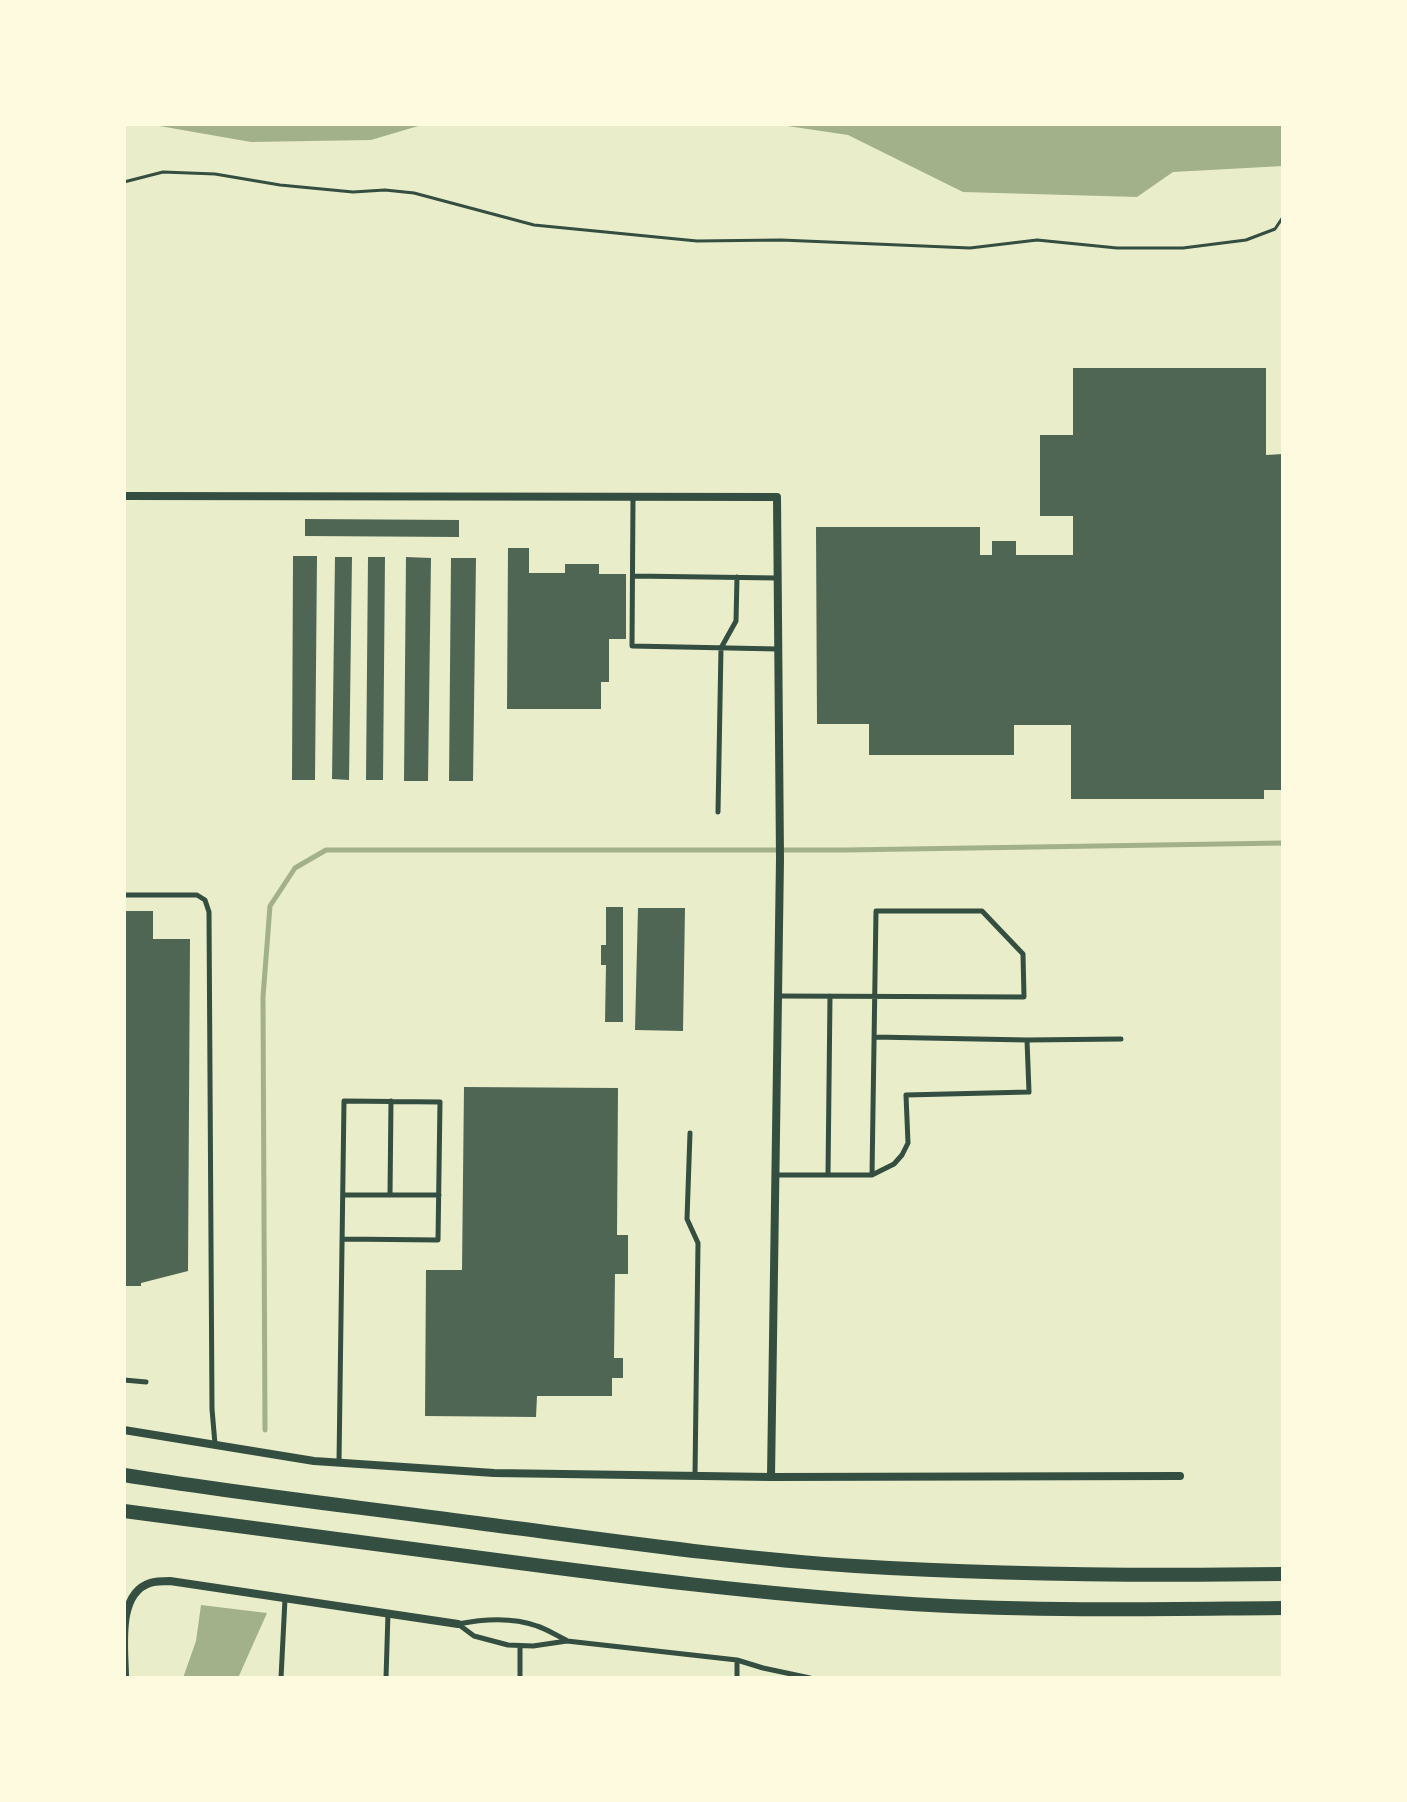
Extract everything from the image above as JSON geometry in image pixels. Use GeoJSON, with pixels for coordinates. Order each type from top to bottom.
{"type":"FeatureCollection","features":[{"type":"Feature","properties":{"kind":"main road"},"geometry":{"type":"LineString","coordinates":[[124,1475],[791,1561],[1014,1574],[1283,1574]]}},
{"type":"Feature","properties":{"kind":"main road"},"geometry":{"type":"LineString","coordinates":[[124,1511],[683,1584],[899,1604],[1067,1609],[1283,1608]]}},
{"type":"Feature","properties":{"kind":"street"},"geometry":{"type":"LineString","coordinates":[[124,496],[777,497],[780,859],[771,1477]]}},
{"type":"Feature","properties":{"kind":"street"},"geometry":{"type":"LineString","coordinates":[[124,1430],[314,1461],[494,1473],[771,1477],[1180,1476]]}},
{"type":"Feature","properties":{"kind":"street"},"geometry":{"type":"LineString","coordinates":[[125,1678],[125,1615],[128,1602],[135,1592],[150,1583],[170,1581],[458,1624]]}},
{"type":"Feature","properties":{"kind":"lane"},"geometry":{"type":"LineString","coordinates":[[633,498],[632,646],[778,649]]}},
{"type":"Feature","properties":{"kind":"lane"},"geometry":{"type":"LineString","coordinates":[[633,576],[777,578]]}},
{"type":"Feature","properties":{"kind":"lane"},"geometry":{"type":"LineString","coordinates":[[718,812],[721,648],[736,621],[737,577]]}},
{"type":"Feature","properties":{"kind":"lane"},"geometry":{"type":"LineString","coordinates":[[124,895],[197,895],[205,900],[209,912],[212,1393],[215,1445]]}},
{"type":"Feature","properties":{"kind":"lane"},"geometry":{"type":"LineString","coordinates":[[778,996],[874,996],[1024,997],[1023,954],[982,911],[876,911],[874,996],[872,1175]]}},
{"type":"Feature","properties":{"kind":"lane"},"geometry":{"type":"LineString","coordinates":[[828,1175],[830,996]]}},
{"type":"Feature","properties":{"kind":"lane"},"geometry":{"type":"LineString","coordinates":[[874,1037],[1121,1039]]}},
{"type":"Feature","properties":{"kind":"lane"},"geometry":{"type":"LineString","coordinates":[[775,1175],[872,1175],[894,1164],[908,1143],[906,1095],[1029,1092],[1027,1040]]}},
{"type":"Feature","properties":{"kind":"lane"},"geometry":{"type":"LineString","coordinates":[[339,1463],[342,1239],[343,1195],[344,1101],[440,1102],[438,1240],[342,1239]]}},
{"type":"Feature","properties":{"kind":"lane"},"geometry":{"type":"LineString","coordinates":[[390,1195],[391,1101]]}},
{"type":"Feature","properties":{"kind":"lane"},"geometry":{"type":"LineString","coordinates":[[690,1133],[687,1219],[698,1243],[695,1476]]}},
{"type":"Feature","properties":{"kind":"lane"},"geometry":{"type":"LineString","coordinates":[[343,1195],[439,1195]]}},
{"type":"Feature","properties":{"kind":"lane"},"geometry":{"type":"LineString","coordinates":[[124,1380],[146,1382]]}},
{"type":"Feature","properties":{"kind":"lane"},"geometry":{"type":"LineString","coordinates":[[281,1678],[286,1598]]}},
{"type":"Feature","properties":{"kind":"lane"},"geometry":{"type":"LineString","coordinates":[[386,1678],[388,1613]]}},
{"type":"Feature","properties":{"kind":"lane"},"geometry":{"type":"LineString","coordinates":[[458,1624],[481,1619],[523,1623],[535,1625],[567,1641]]}},
{"type":"Feature","properties":{"kind":"lane"},"geometry":{"type":"LineString","coordinates":[[458,1624],[474,1636],[508,1645],[533,1646],[567,1641],[737,1660],[810,1678]]}},
{"type":"Feature","properties":{"kind":"lane"},"geometry":{"type":"LineString","coordinates":[[520,1646],[520,1678]]}},
{"type":"Feature","properties":{"kind":"lane"},"geometry":{"type":"LineString","coordinates":[[737,1660],[737,1678]]}},
{"type":"Feature","properties":{"kind":"path"},"geometry":{"type":"LineString","coordinates":[[124,182],[163,172],[215,174],[280,185],[353,192],[400,191],[534,225],[697,241],[781,240],[970,248],[1037,240],[1117,248],[1183,248],[1246,240],[1275,229],[1283,217]]}},
{"type":"Feature","properties":{"kind":"shaded area"},"geometry":{"type":"Polygon","coordinates":[[[148,124],[425,124],[371,140],[251,142],[148,124]]]}},
{"type":"Feature","properties":{"kind":"shaded area"},"geometry":{"type":"Polygon","coordinates":[[[774,124],[1283,124],[1283,166],[1173,172],[1137,197],[963,192],[848,135],[774,124]]]}},
{"type":"Feature","properties":{"kind":"shaded area"},"geometry":{"type":"Polygon","coordinates":[[[201,1605],[267,1613],[238,1678],[183,1678],[196,1641],[201,1605]]]}},
{"type":"Feature","properties":{"kind":"building"},"geometry":{"type":"Polygon","coordinates":[[[1073,368],[1266,368],[1266,455],[1283,454],[1283,790],[1264,790],[1264,799],[1071,799],[1071,725],[1014,725],[1014,755],[869,755],[869,724],[817,724],[816,527],[980,527],[980,555],[992,555],[992,541],[1016,541],[1016,555],[1073,555],[1073,516],[1040,516],[1040,435],[1073,435],[1073,368]]]}},
{"type":"Feature","properties":{"kind":"building"},"geometry":{"type":"Polygon","coordinates":[[[305,519],[459,520],[459,537],[305,536],[305,519]]]}},
{"type":"Feature","properties":{"kind":"building"},"geometry":{"type":"Polygon","coordinates":[[[508,548],[529,548],[529,573],[565,573],[565,564],[599,564],[599,574],[626,574],[626,639],[609,639],[609,682],[601,682],[601,709],[507,709],[508,548]]]}},
{"type":"Feature","properties":{"kind":"building"},"geometry":{"type":"Polygon","coordinates":[[[293,556],[317,556],[315,780],[292,780],[293,556]]]}},
{"type":"Feature","properties":{"kind":"building"},"geometry":{"type":"Polygon","coordinates":[[[335,557],[352,557],[349,780],[332,779],[335,557]]]}},
{"type":"Feature","properties":{"kind":"building"},"geometry":{"type":"Polygon","coordinates":[[[368,557],[385,557],[383,780],[366,780],[368,557]]]}},
{"type":"Feature","properties":{"kind":"building"},"geometry":{"type":"Polygon","coordinates":[[[406,557],[431,558],[428,781],[404,781],[406,557]]]}},
{"type":"Feature","properties":{"kind":"building"},"geometry":{"type":"Polygon","coordinates":[[[451,558],[476,558],[473,781],[449,781],[451,558]]]}},
{"type":"Feature","properties":{"kind":"building"},"geometry":{"type":"Polygon","coordinates":[[[606,907],[623,907],[623,1022],[605,1022],[606,965],[601,965],[601,945],[606,945],[606,907]]]}},
{"type":"Feature","properties":{"kind":"building"},"geometry":{"type":"Polygon","coordinates":[[[638,908],[685,908],[683,1031],[635,1030],[638,908]]]}},
{"type":"Feature","properties":{"kind":"building"},"geometry":{"type":"Polygon","coordinates":[[[124,911],[153,911],[153,939],[190,939],[188,1271],[141,1283],[141,1286],[124,1286],[124,911]]]}},
{"type":"Feature","properties":{"kind":"building"},"geometry":{"type":"Polygon","coordinates":[[[464,1087],[618,1088],[617,1235],[628,1235],[628,1274],[615,1274],[614,1358],[623,1358],[623,1378],[612,1378],[612,1396],[537,1396],[536,1417],[425,1416],[426,1270],[462,1270],[464,1087]]]}},
{"type":"Feature","properties":{"kind":"waterway"},"geometry":{"type":"LineString","coordinates":[[265,1430],[263,997],[270,906],[295,868],[326,850],[847,850],[1283,843]]}}]}
